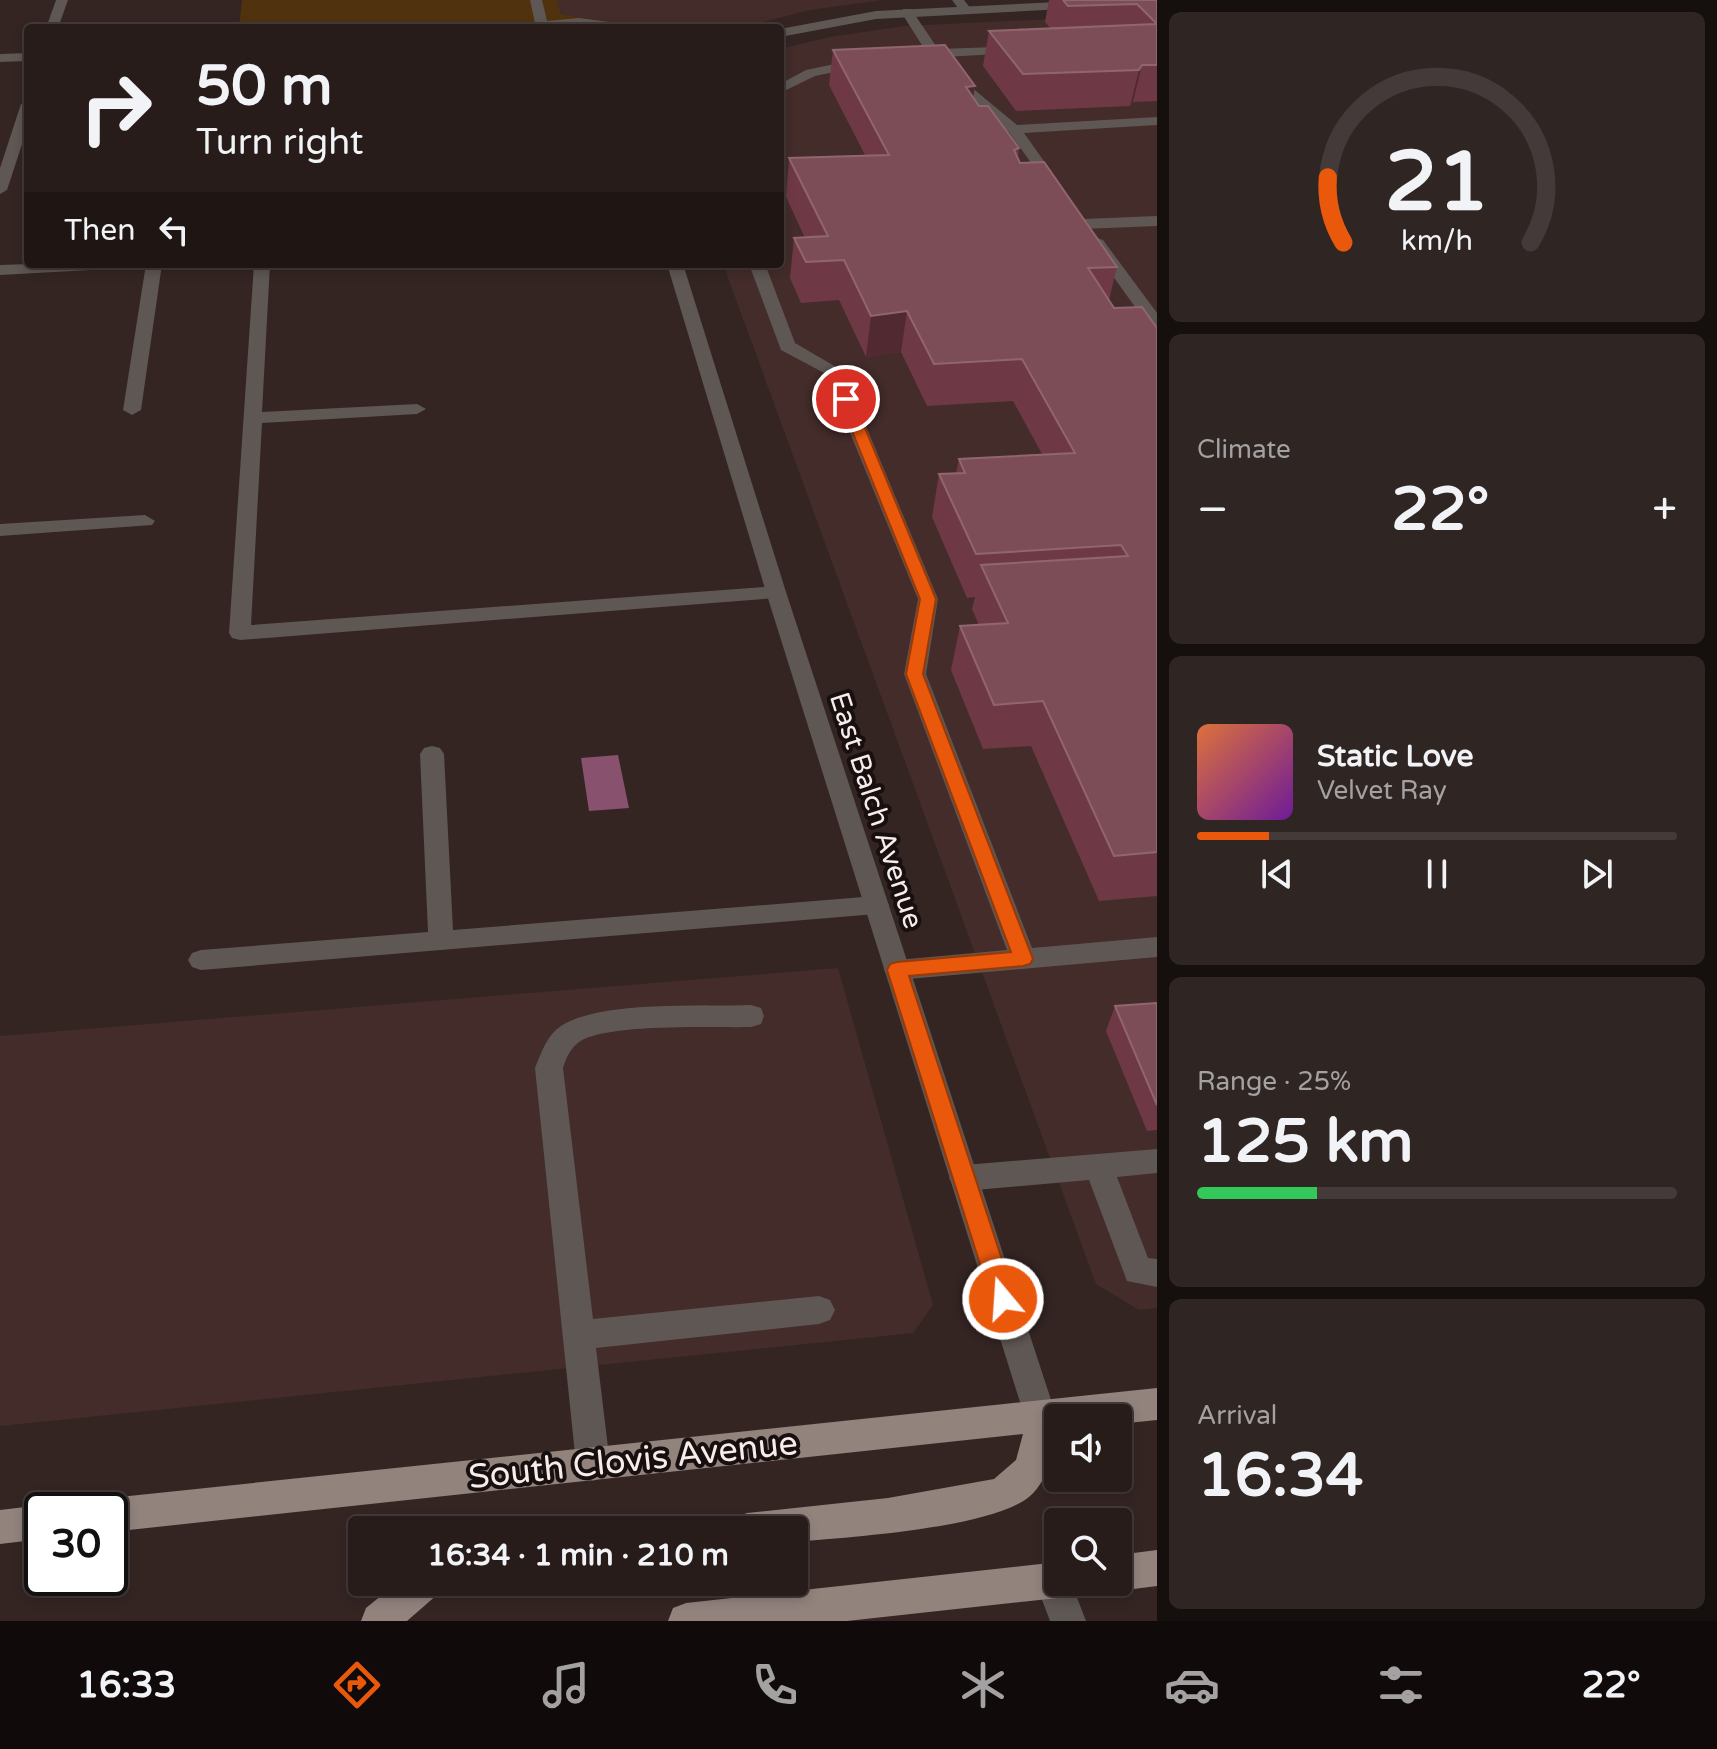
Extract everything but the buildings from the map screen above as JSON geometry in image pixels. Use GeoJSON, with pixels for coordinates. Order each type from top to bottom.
{"type":"FeatureCollection","features":[{"type":"Feature","properties":{"kind":"main road","name":"South Clovis Avenue"},"geometry":{"type":"LineString","coordinates":[[128,1513],[1157,1404]]}},
{"type":"Feature","properties":{"kind":"main road"},"geometry":{"type":"LineString","coordinates":[[808,1523],[964,1504],[1011,1490],[1036,1463],[1041,1418]]}},
{"type":"Feature","properties":{"kind":"main road"},"geometry":{"type":"LineString","coordinates":[[0,1527],[24,1524]]}},
{"type":"Feature","properties":{"kind":"main road"},"geometry":{"type":"LineString","coordinates":[[1132,1571],[1157,1568]]}},
{"type":"Feature","properties":{"kind":"main road"},"geometry":{"type":"LineString","coordinates":[[686,1621],[1044,1581]]}},
{"type":"Feature","properties":{"kind":"main road"},"geometry":{"type":"LineString","coordinates":[[379,1621],[409,1596]]}},
{"type":"Feature","properties":{"kind":"street"},"geometry":{"type":"LineString","coordinates":[[53,24],[62,0]]}},
{"type":"Feature","properties":{"kind":"street"},"geometry":{"type":"LineString","coordinates":[[536,0],[542,24]]}},
{"type":"Feature","properties":{"kind":"street"},"geometry":{"type":"LineString","coordinates":[[784,32],[876,15],[961,5],[1098,4]]}},
{"type":"Feature","properties":{"kind":"street"},"geometry":{"type":"LineString","coordinates":[[907,12],[948,75],[1014,129],[1157,325]]}},
{"type":"Feature","properties":{"kind":"street"},"geometry":{"type":"LineString","coordinates":[[560,24],[594,24]]}},
{"type":"Feature","properties":{"kind":"street"},"geometry":{"type":"LineString","coordinates":[[910,55],[1027,48]]}},
{"type":"Feature","properties":{"kind":"street"},"geometry":{"type":"LineString","coordinates":[[0,58],[24,57]]}},
{"type":"Feature","properties":{"kind":"street"},"geometry":{"type":"LineString","coordinates":[[784,87],[811,73],[882,59]]}},
{"type":"Feature","properties":{"kind":"street"},"geometry":{"type":"LineString","coordinates":[[1014,129],[1157,121]]}},
{"type":"Feature","properties":{"kind":"street"},"geometry":{"type":"LineString","coordinates":[[0,190],[24,125]]}},
{"type":"Feature","properties":{"kind":"street"},"geometry":{"type":"LineString","coordinates":[[1074,212],[1157,221]]}},
{"type":"Feature","properties":{"kind":"street"},"geometry":{"type":"LineString","coordinates":[[0,270],[36,268]]}},
{"type":"Feature","properties":{"kind":"street"},"geometry":{"type":"LineString","coordinates":[[132,410],[153,268]]}},
{"type":"Feature","properties":{"kind":"street"},"geometry":{"type":"LineString","coordinates":[[262,268],[240,633],[776,592]]}},
{"type":"Feature","properties":{"kind":"street","name":"East Balch Avenue"},"geometry":{"type":"LineString","coordinates":[[676,268],[776,592],[1041,1418]]}},
{"type":"Feature","properties":{"kind":"street"},"geometry":{"type":"LineString","coordinates":[[758,268],[787,346],[834,371],[928,599],[915,674],[1023,959]]}},
{"type":"Feature","properties":{"kind":"street"},"geometry":{"type":"LineString","coordinates":[[254,418],[417,409]]}},
{"type":"Feature","properties":{"kind":"street"},"geometry":{"type":"LineString","coordinates":[[0,530],[145,521]]}},
{"type":"Feature","properties":{"kind":"street"},"geometry":{"type":"LineString","coordinates":[[432,754],[441,939]]}},
{"type":"Feature","properties":{"kind":"street"},"geometry":{"type":"LineString","coordinates":[[201,960],[876,905]]}},
{"type":"Feature","properties":{"kind":"street"},"geometry":{"type":"LineString","coordinates":[[897,970],[1157,947]]}},
{"type":"Feature","properties":{"kind":"street"},"geometry":{"type":"LineString","coordinates":[[593,1464],[549,1068],[556,1048],[572,1033],[596,1023],[751,1016]]}},
{"type":"Feature","properties":{"kind":"street"},"geometry":{"type":"LineString","coordinates":[[964,1178],[1157,1161]]}},
{"type":"Feature","properties":{"kind":"street"},"geometry":{"type":"LineString","coordinates":[[1099,1167],[1138,1271],[1157,1273]]}},
{"type":"Feature","properties":{"kind":"street"},"geometry":{"type":"LineString","coordinates":[[579,1335],[819,1310]]}},
{"type":"Feature","properties":{"kind":"street"},"geometry":{"type":"LineString","coordinates":[[1061,1596],[1068,1621]]}},
{"type":"Feature","properties":{"kind":"shaded area"},"geometry":{"type":"Polygon","coordinates":[[[242,0],[557,0],[561,14],[612,24],[239,24],[242,0]]]}},
{"type":"Feature","properties":{"kind":"shaded area"},"geometry":{"type":"Polygon","coordinates":[[[557,0],[882,0],[810,10],[755,24],[612,24],[561,14],[557,0]]]}},
{"type":"Feature","properties":{"kind":"shaded area"},"geometry":{"type":"Polygon","coordinates":[[[1157,14],[1157,1308],[1139,1310],[1096,1284],[724,268],[784,268],[784,48],[830,37],[904,26],[1157,14]]]}},
{"type":"Feature","properties":{"kind":"shaded area"},"geometry":{"type":"Polygon","coordinates":[[[618,755],[629,808],[589,811],[581,758],[618,755]]]}},
{"type":"Feature","properties":{"kind":"shaded area"},"geometry":{"type":"Polygon","coordinates":[[[838,968],[933,1305],[913,1333],[0,1426],[0,1036],[838,968]]]}},
{"type":"Feature","properties":{"kind":"route"},"geometry":{"type":"LineString","coordinates":[[846,399],[928,599],[915,674],[1023,959],[897,970],[1003,1299]]}}]}
